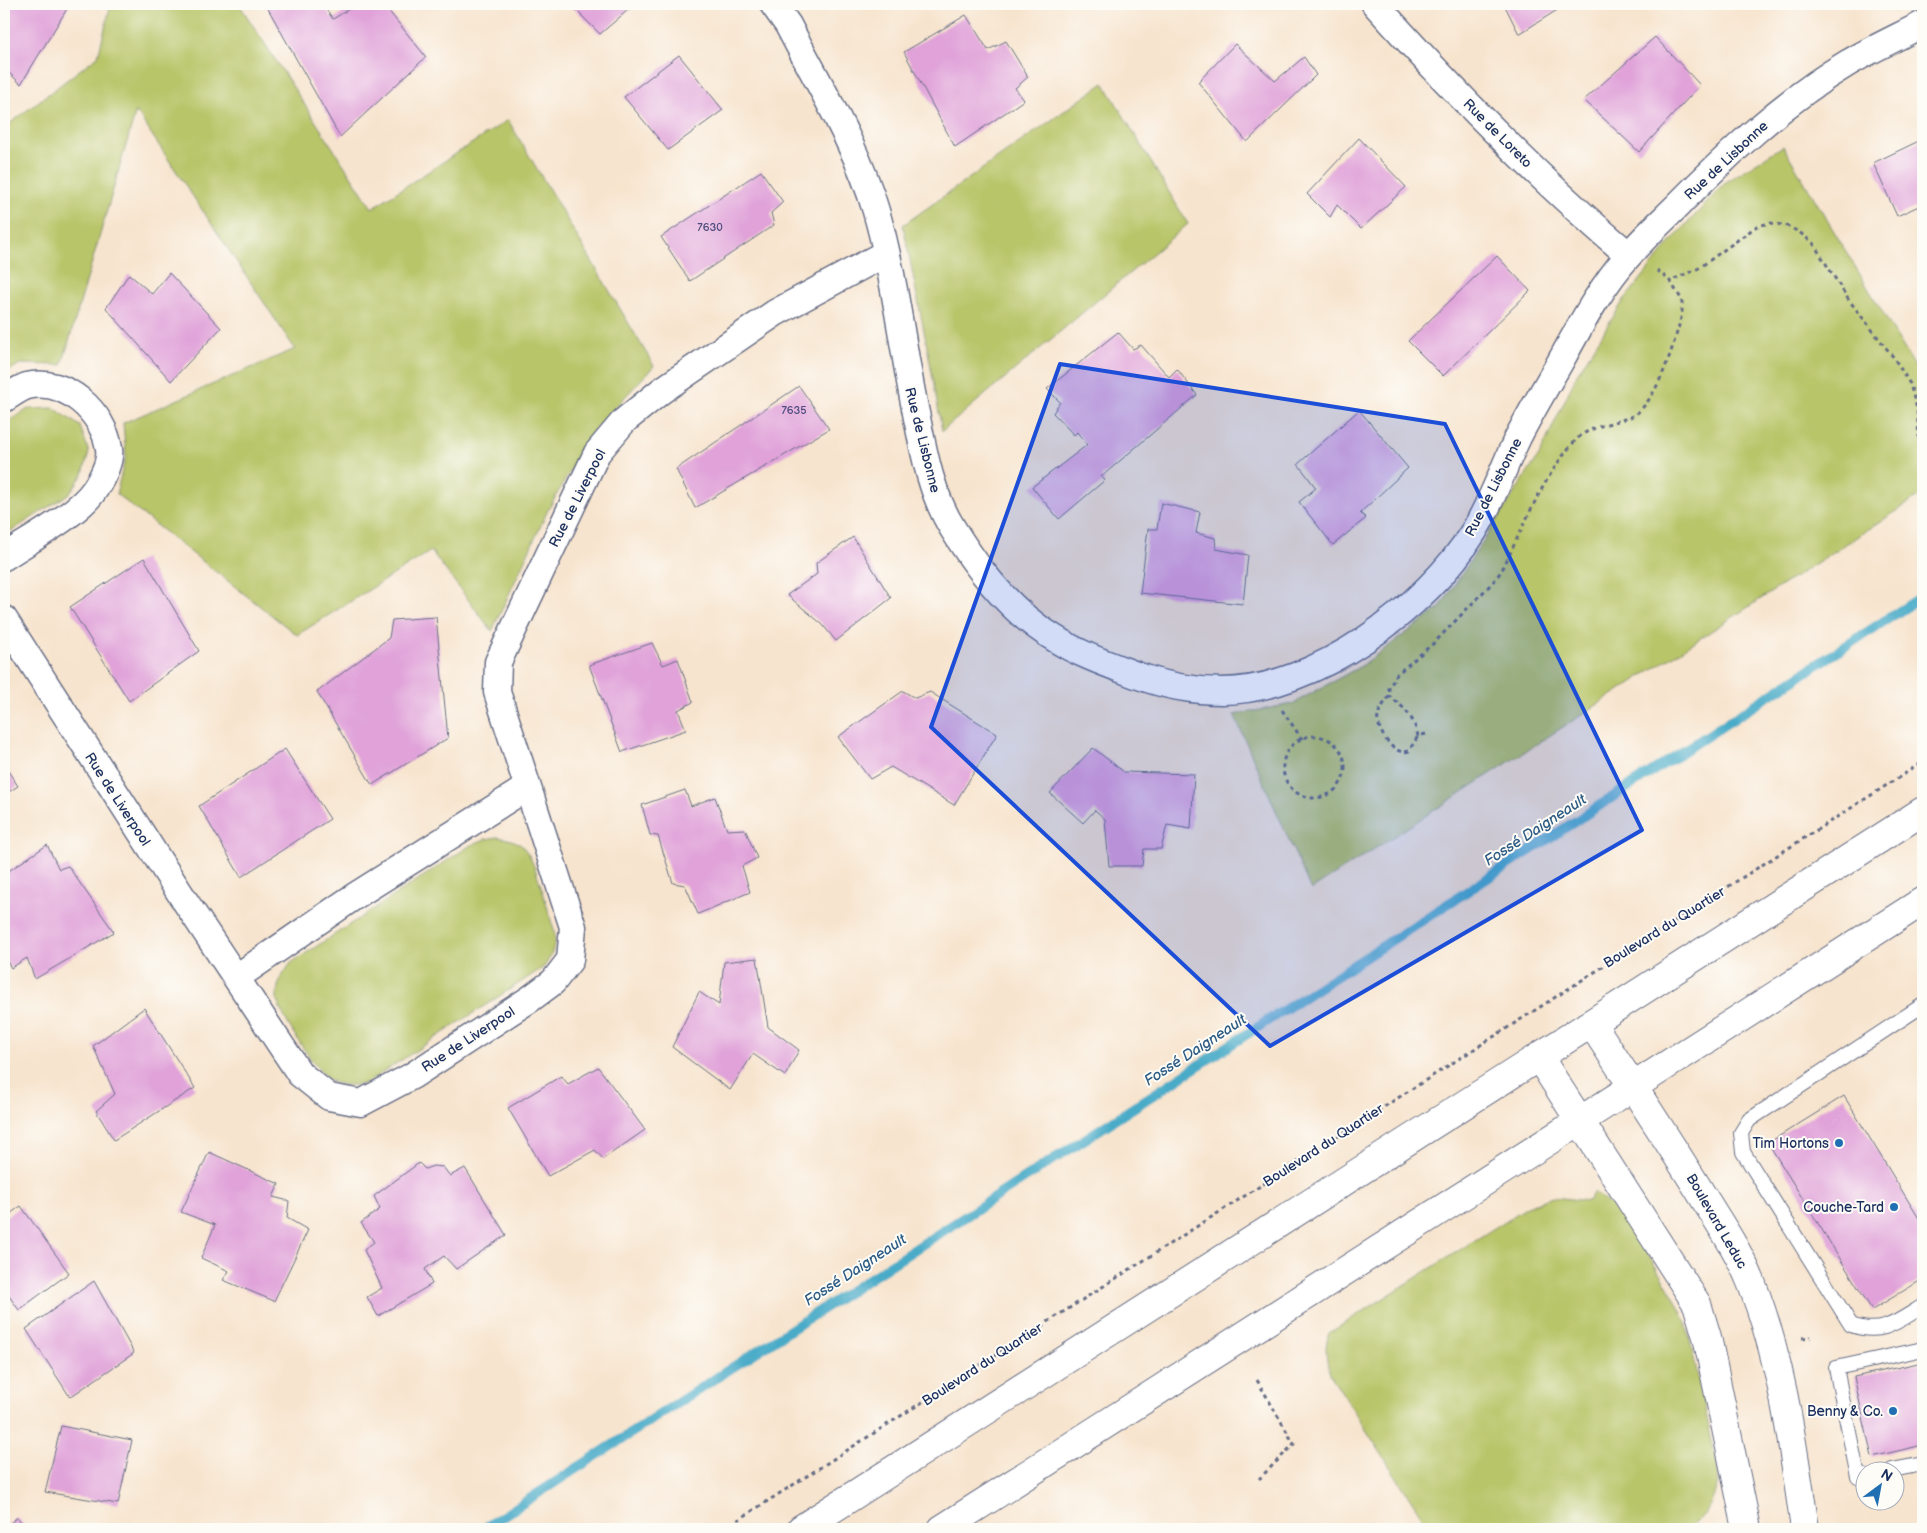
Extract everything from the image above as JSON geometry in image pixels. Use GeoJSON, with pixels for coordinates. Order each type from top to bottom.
{"type":"FeatureCollection","features":[{"type":"Feature","properties":{"kind":"main road"},"geometry":{"type":"LineString","coordinates":[[801,1529],[1923,812]]}},
{"type":"Feature","properties":{"kind":"main road"},"geometry":{"type":"LineString","coordinates":[[942,1529],[1923,901]]}},
{"type":"Feature","properties":{"kind":"main road","name":"Boulevard Leduc"},"geometry":{"type":"LineString","coordinates":[[1592,1024],[1731,1241],[1750,1281],[1764,1316],[1781,1382],[1794,1454],[1804,1529]]}},
{"type":"Feature","properties":{"kind":"main road"},"geometry":{"type":"LineString","coordinates":[[1539,1057],[1697,1304],[1707,1337],[1747,1529]]}},
{"type":"Feature","properties":{"kind":"street","name":"Rue de Lisbonne"},"geometry":{"type":"LineString","coordinates":[[773,4],[788,25],[860,165],[876,212],[886,254],[922,446],[936,495],[951,526],[998,591],[1029,620],[1052,638],[1092,659],[1151,680],[1187,689],[1226,692],[1265,685],[1299,675],[1333,659],[1386,626],[1428,588],[1474,531],[1520,434],[1596,299],[1639,260],[1713,169],[1770,118],[1847,64],[1923,24]]}},
{"type":"Feature","properties":{"kind":"street","name":"Rue de Loreto"},"geometry":{"type":"LineString","coordinates":[[1375,4],[1491,127],[1576,211],[1639,260]]}},
{"type":"Feature","properties":{"kind":"street","name":"Rue de Liverpool"},"geometry":{"type":"LineString","coordinates":[[4,619],[180,893],[300,1074],[328,1098],[361,1103],[412,1076],[530,999],[553,982],[570,960],[572,927],[554,866],[526,788],[497,692],[498,662],[537,576],[597,453],[624,421],[661,391],[775,313],[886,254]]}},
{"type":"Feature","properties":{"kind":"street"},"geometry":{"type":"LineString","coordinates":[[4,399],[27,386],[51,386],[70,392],[86,405],[101,426],[109,450],[106,467],[94,490],[82,505],[4,558]]}},
{"type":"Feature","properties":{"kind":"street"},"geometry":{"type":"LineString","coordinates":[[236,977],[355,896],[526,788]]}},
{"type":"Feature","properties":{"kind":"lane"},"geometry":{"type":"LineString","coordinates":[[1923,1005],[1749,1120],[1742,1133],[1744,1152],[1851,1325],[1867,1331],[1888,1327],[1923,1306]]}},
{"type":"Feature","properties":{"kind":"lane"},"geometry":{"type":"LineString","coordinates":[[1855,1460],[1836,1368],[1923,1349]]}},
{"type":"Feature","properties":{"kind":"lane"},"geometry":{"type":"LineString","coordinates":[[1904,1468],[1923,1464]]}},
{"type":"Feature","properties":{"kind":"path"},"geometry":{"type":"LineString","coordinates":[[1670,281],[1699,268],[1757,226],[1771,224],[1787,226],[1798,232],[1813,243],[1861,319],[1894,358],[1910,384],[1917,408],[1920,453]]}},
{"type":"Feature","properties":{"kind":"path"},"geometry":{"type":"LineString","coordinates":[[1389,696],[1406,708],[1416,727],[1418,736],[1409,751],[1402,754],[1394,750],[1378,722],[1379,712],[1389,696],[1389,688],[1397,674],[1435,642],[1494,581],[1502,570],[1551,473],[1576,439],[1588,431],[1632,416],[1644,407],[1654,391],[1682,314],[1682,300],[1670,281],[1639,260]]}},
{"type":"Feature","properties":{"kind":"path"},"geometry":{"type":"LineString","coordinates":[[1418,736],[1426,734]]}},
{"type":"Feature","properties":{"kind":"path"},"geometry":{"type":"LineString","coordinates":[[1312,736],[1322,737],[1331,742],[1344,758],[1345,768],[1338,787],[1330,794],[1320,798],[1310,799],[1300,795],[1286,782],[1283,772],[1285,757],[1294,744],[1312,736]]}},
{"type":"Feature","properties":{"kind":"path","name":"Boulevard du Quartier"},"geometry":{"type":"LineString","coordinates":[[724,1529],[1923,762]]}},
{"type":"Feature","properties":{"kind":"path"},"geometry":{"type":"LineString","coordinates":[[1257,1380],[1294,1444],[1259,1478]]}},
{"type":"Feature","properties":{"kind":"highlighted area"},"geometry":{"type":"Polygon","coordinates":[[[1060,364],[1445,424],[1642,830],[1270,1046],[931,727],[1060,364]]]}},
{"type":"Feature","properties":{"kind":"green space"},"geometry":{"type":"Polygon","coordinates":[[[111,4],[239,4],[372,208],[508,120],[654,366],[593,431],[548,510],[492,631],[431,551],[297,635],[116,494],[126,456],[123,423],[295,349],[136,111],[62,365],[20,364],[4,374],[4,128],[98,56],[111,4]]]}},
{"type":"Feature","properties":{"kind":"green space"},"geometry":{"type":"Polygon","coordinates":[[[1104,83],[1188,224],[942,431],[903,225],[1104,83]]]}},
{"type":"Feature","properties":{"kind":"green space"},"geometry":{"type":"Polygon","coordinates":[[[1783,146],[1923,380],[1923,494],[1311,890],[1234,715],[1292,704],[1363,665],[1439,609],[1540,454],[1577,374],[1624,300],[1675,237],[1726,182],[1783,146]]]}},
{"type":"Feature","properties":{"kind":"green space"},"geometry":{"type":"Polygon","coordinates":[[[54,408],[80,426],[89,452],[83,474],[70,493],[13,530],[4,533],[4,424],[28,409],[54,408]]]}},
{"type":"Feature","properties":{"kind":"green space"},"geometry":{"type":"Polygon","coordinates":[[[498,837],[512,840],[521,845],[533,863],[537,874],[555,935],[550,958],[544,967],[365,1084],[343,1085],[331,1081],[308,1056],[279,1006],[277,998],[278,988],[288,967],[291,963],[471,845],[485,839],[498,837]]]}},
{"type":"Feature","properties":{"kind":"green space"},"geometry":{"type":"Polygon","coordinates":[[[1594,1192],[1620,1213],[1636,1234],[1673,1295],[1686,1322],[1718,1468],[1717,1488],[1712,1503],[1702,1517],[1686,1529],[1430,1529],[1330,1374],[1326,1354],[1329,1333],[1532,1204],[1553,1197],[1588,1201],[1594,1192]]]}},
{"type":"Feature","properties":{"kind":"building"},"geometry":{"type":"Polygon","coordinates":[[[4,4],[70,4],[21,84],[4,68],[4,4]]]}},
{"type":"Feature","properties":{"kind":"building"},"geometry":{"type":"Polygon","coordinates":[[[322,4],[333,19],[357,4],[383,4],[426,57],[340,137],[266,5],[322,4]]]}},
{"type":"Feature","properties":{"kind":"building"},"geometry":{"type":"Polygon","coordinates":[[[570,4],[635,4],[600,34],[570,4]]]}},
{"type":"Feature","properties":{"kind":"building"},"geometry":{"type":"Polygon","coordinates":[[[1504,4],[1560,4],[1562,7],[1519,34],[1504,4]]]}},
{"type":"Feature","properties":{"kind":"building"},"geometry":{"type":"Polygon","coordinates":[[[966,15],[988,50],[1006,41],[1028,77],[1015,88],[1024,100],[955,147],[904,52],[966,15]]]}},
{"type":"Feature","properties":{"kind":"building"},"geometry":{"type":"Polygon","coordinates":[[[1655,37],[1700,85],[1639,152],[1584,100],[1655,37]]]}},
{"type":"Feature","properties":{"kind":"building"},"geometry":{"type":"Polygon","coordinates":[[[1235,44],[1275,81],[1304,57],[1316,75],[1247,142],[1198,82],[1235,44]]]}},
{"type":"Feature","properties":{"kind":"building"},"geometry":{"type":"Polygon","coordinates":[[[679,55],[723,110],[668,150],[624,97],[679,55]]]}},
{"type":"Feature","properties":{"kind":"building"},"geometry":{"type":"Polygon","coordinates":[[[1359,138],[1406,187],[1361,229],[1337,205],[1330,217],[1307,194],[1359,138]]]}},
{"type":"Feature","properties":{"kind":"building"},"geometry":{"type":"Polygon","coordinates":[[[1923,139],[1923,204],[1897,216],[1873,163],[1923,139]]]}},
{"type":"Feature","properties":{"kind":"building"},"geometry":{"type":"Polygon","coordinates":[[[761,171],[783,202],[771,213],[774,225],[690,281],[661,237],[761,171]]]}},
{"type":"Feature","properties":{"kind":"building"},"geometry":{"type":"Polygon","coordinates":[[[1497,256],[1530,291],[1443,376],[1408,341],[1497,256]]]}},
{"type":"Feature","properties":{"kind":"building"},"geometry":{"type":"Polygon","coordinates":[[[169,273],[221,328],[171,381],[106,308],[129,274],[152,294],[169,273]]]}},
{"type":"Feature","properties":{"kind":"building"},"geometry":{"type":"Polygon","coordinates":[[[1118,332],[1133,349],[1141,345],[1169,377],[1177,369],[1197,395],[1101,477],[1105,480],[1059,519],[1032,487],[1087,445],[1077,432],[1074,435],[1053,413],[1060,402],[1047,389],[1118,332]]]}},
{"type":"Feature","properties":{"kind":"building"},"geometry":{"type":"Polygon","coordinates":[[[799,386],[829,429],[695,508],[676,469],[799,386]]]}},
{"type":"Feature","properties":{"kind":"building"},"geometry":{"type":"Polygon","coordinates":[[[1359,410],[1408,468],[1360,513],[1366,518],[1333,545],[1299,502],[1316,488],[1298,464],[1359,410]]]}},
{"type":"Feature","properties":{"kind":"building"},"geometry":{"type":"Polygon","coordinates":[[[1161,503],[1200,512],[1196,533],[1215,538],[1216,549],[1248,555],[1243,604],[1140,593],[1148,529],[1157,529],[1161,503]]]}},
{"type":"Feature","properties":{"kind":"building"},"geometry":{"type":"Polygon","coordinates":[[[853,537],[891,598],[836,641],[822,624],[787,595],[817,574],[816,563],[853,537]]]}},
{"type":"Feature","properties":{"kind":"building"},"geometry":{"type":"Polygon","coordinates":[[[144,558],[199,651],[129,701],[70,607],[144,558]]]}},
{"type":"Feature","properties":{"kind":"building"},"geometry":{"type":"Polygon","coordinates":[[[436,617],[448,738],[372,785],[317,692],[389,638],[392,620],[436,617]]]}},
{"type":"Feature","properties":{"kind":"building"},"geometry":{"type":"Polygon","coordinates":[[[652,643],[663,665],[678,659],[693,702],[678,710],[686,730],[622,752],[589,665],[652,643]]]}},
{"type":"Feature","properties":{"kind":"building"},"geometry":{"type":"Polygon","coordinates":[[[903,691],[915,698],[930,692],[997,734],[954,805],[891,767],[870,779],[838,737],[903,691]]]}},
{"type":"Feature","properties":{"kind":"building"},"geometry":{"type":"Polygon","coordinates":[[[1093,748],[1124,772],[1194,774],[1191,829],[1167,825],[1161,849],[1144,849],[1142,866],[1109,866],[1105,819],[1095,810],[1083,823],[1050,793],[1093,748]]]}},
{"type":"Feature","properties":{"kind":"building"},"geometry":{"type":"Polygon","coordinates":[[[285,749],[330,819],[241,877],[199,806],[285,749]]]}},
{"type":"Feature","properties":{"kind":"building"},"geometry":{"type":"Polygon","coordinates":[[[4,765],[18,786],[4,795],[4,765]]]}},
{"type":"Feature","properties":{"kind":"building"},"geometry":{"type":"Polygon","coordinates":[[[685,790],[691,806],[715,797],[727,830],[745,829],[757,858],[742,866],[750,892],[698,914],[685,885],[673,883],[658,836],[650,835],[642,805],[685,790]]]}},
{"type":"Feature","properties":{"kind":"building"},"geometry":{"type":"Polygon","coordinates":[[[47,845],[59,869],[68,866],[114,932],[35,979],[27,958],[11,968],[4,956],[4,874],[47,845]]]}},
{"type":"Feature","properties":{"kind":"building"},"geometry":{"type":"Polygon","coordinates":[[[757,958],[768,1027],[799,1050],[785,1076],[753,1054],[730,1090],[672,1047],[699,992],[719,1005],[724,962],[757,958]]]}},
{"type":"Feature","properties":{"kind":"building"},"geometry":{"type":"Polygon","coordinates":[[[144,1008],[195,1088],[114,1140],[96,1111],[115,1094],[93,1046],[144,1008]]]}},
{"type":"Feature","properties":{"kind":"building"},"geometry":{"type":"Polygon","coordinates":[[[598,1067],[645,1130],[603,1159],[595,1150],[548,1176],[508,1108],[561,1076],[568,1084],[598,1067]]]}},
{"type":"Feature","properties":{"kind":"building"},"geometry":{"type":"Polygon","coordinates":[[[1844,1096],[1923,1225],[1923,1279],[1872,1310],[1768,1143],[1844,1096]]]}},
{"type":"Feature","properties":{"kind":"building"},"geometry":{"type":"Polygon","coordinates":[[[209,1152],[279,1184],[273,1197],[289,1201],[287,1218],[308,1230],[274,1301],[223,1280],[229,1271],[201,1258],[215,1225],[181,1212],[209,1152]]]}},
{"type":"Feature","properties":{"kind":"building"},"geometry":{"type":"Polygon","coordinates":[[[419,1163],[425,1169],[433,1166],[443,1167],[450,1176],[465,1168],[506,1235],[456,1269],[444,1256],[425,1269],[432,1284],[378,1316],[367,1297],[382,1288],[364,1250],[374,1242],[361,1223],[380,1209],[374,1196],[419,1163]]]}},
{"type":"Feature","properties":{"kind":"building"},"geometry":{"type":"Polygon","coordinates":[[[21,1206],[69,1273],[19,1310],[4,1289],[4,1218],[21,1206]]]}},
{"type":"Feature","properties":{"kind":"building"},"geometry":{"type":"Polygon","coordinates":[[[94,1281],[134,1353],[70,1397],[26,1329],[94,1281]]]}},
{"type":"Feature","properties":{"kind":"building","name":"Benny & Co."},"geometry":{"type":"Polygon","coordinates":[[[1923,1362],[1923,1445],[1872,1457],[1854,1377],[1923,1362]]]}},
{"type":"Feature","properties":{"kind":"building"},"geometry":{"type":"Polygon","coordinates":[[[61,1426],[132,1440],[118,1504],[45,1492],[61,1426]]]}},
{"type":"Feature","properties":{"kind":"building"},"geometry":{"type":"Polygon","coordinates":[[[17,1517],[27,1529],[4,1529],[17,1517]]]}},
{"type":"Feature","properties":{"kind":"waterway","name":"Fossé Daigneault"},"geometry":{"type":"LineString","coordinates":[[483,1529],[1923,596]]}},
{"type":"Feature","properties":{"kind":"place","name":"Tim Hortons"},"geometry":{"type":"Point","coordinates":[1839,1143]}},
{"type":"Feature","properties":{"kind":"place","name":"Couche-Tard"},"geometry":{"type":"Point","coordinates":[1894,1207]}},
{"type":"Feature","properties":{"kind":"place","name":"Benny & Co."},"geometry":{"type":"Point","coordinates":[1893,1411]}}]}
